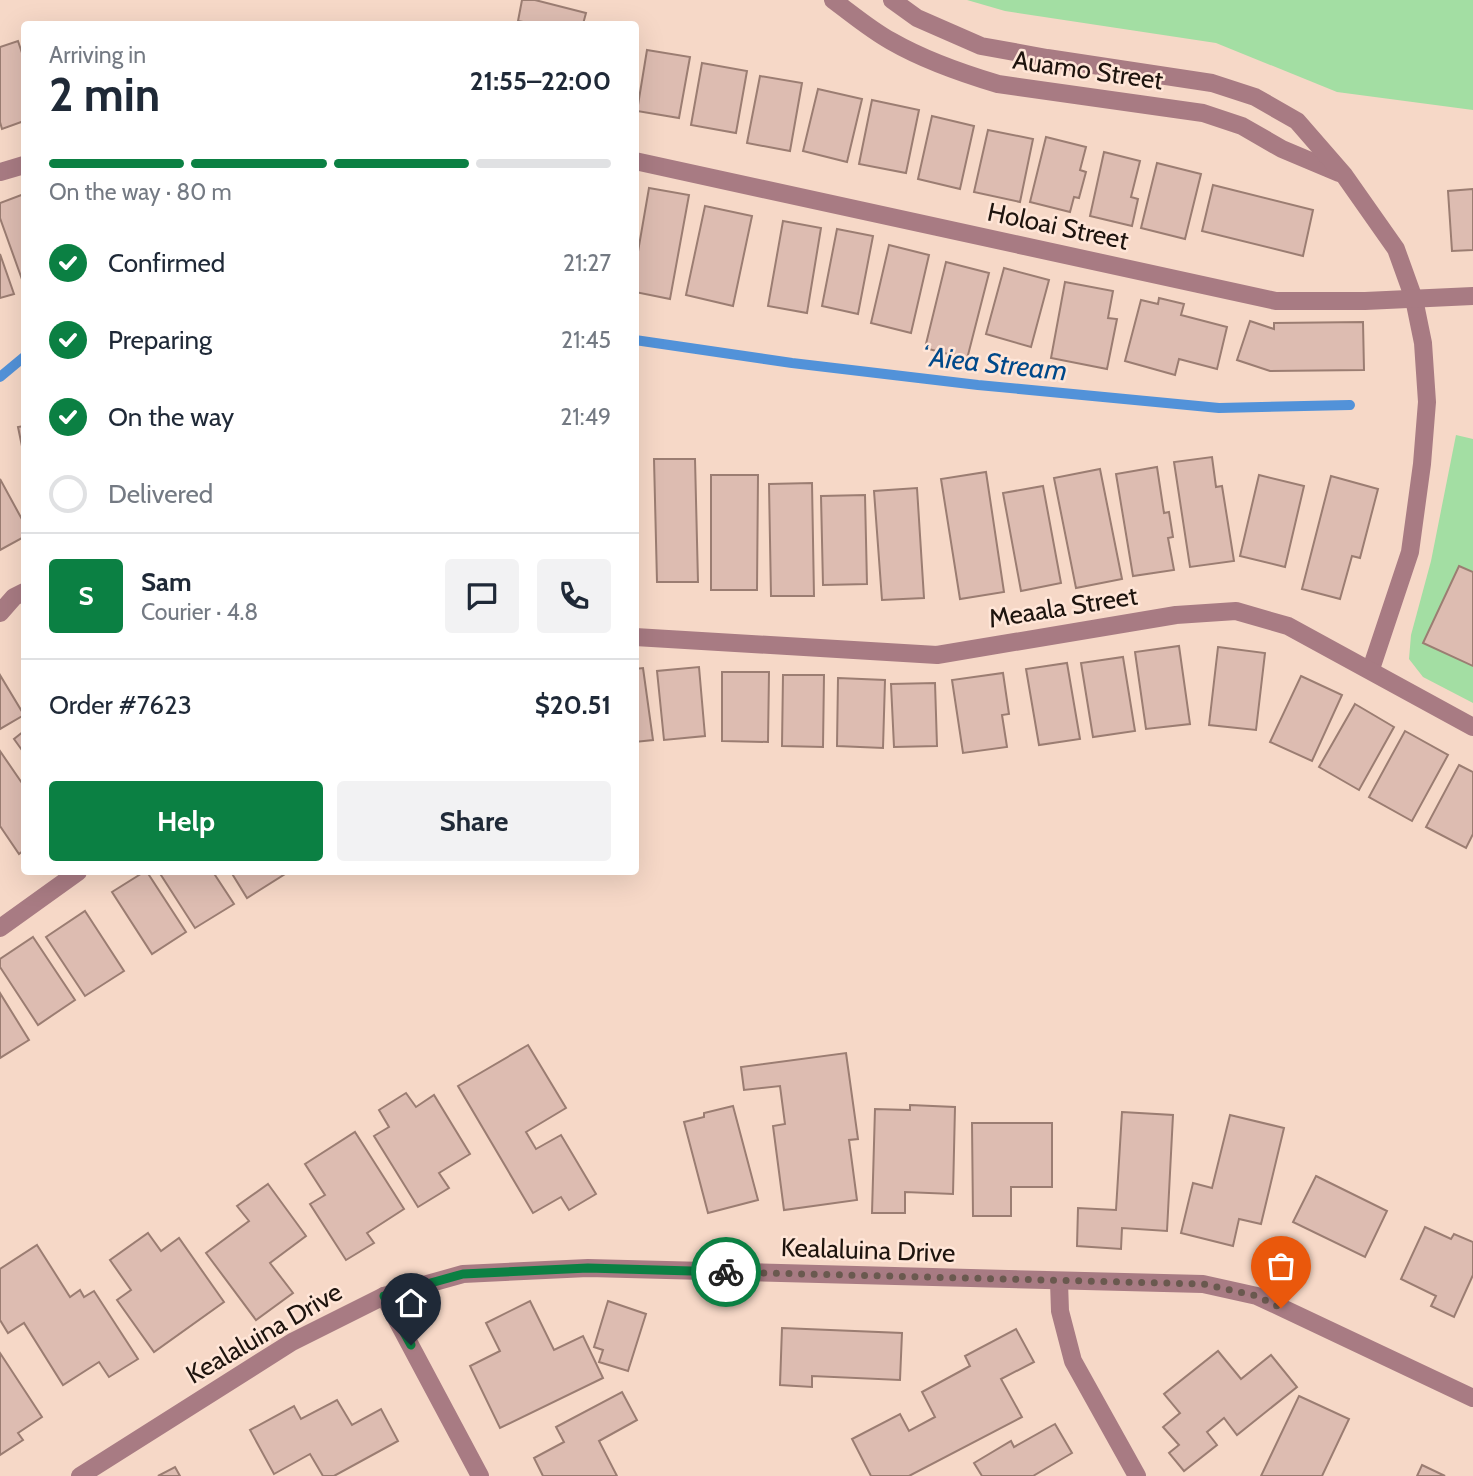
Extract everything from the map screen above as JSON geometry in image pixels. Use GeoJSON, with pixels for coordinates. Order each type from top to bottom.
{"type":"FeatureCollection","features":[{"type":"Feature","properties":{"kind":"street","name":"Auamo Street"},"geometry":{"type":"LineString","coordinates":[[833,0],[890,41],[924,58],[969,75],[998,84],[1203,113],[1242,126],[1282,149],[1344,175]]}},
{"type":"Feature","properties":{"kind":"street","name":"Auamo Street"},"geometry":{"type":"LineString","coordinates":[[892,0],[917,18],[981,46],[1212,83],[1255,97],[1297,121],[1344,175],[1396,249],[1413,299],[1423,343],[1427,402],[1410,552],[1371,669]]}},
{"type":"Feature","properties":{"kind":"street","name":"Holoai Street"},"geometry":{"type":"LineString","coordinates":[[639,162],[1276,300],[1473,296]]}},
{"type":"Feature","properties":{"kind":"street"},"geometry":{"type":"LineString","coordinates":[[0,172],[21,166]]}},
{"type":"Feature","properties":{"kind":"street"},"geometry":{"type":"LineString","coordinates":[[0,612],[21,594]]}},
{"type":"Feature","properties":{"kind":"street","name":"Meaala Street"},"geometry":{"type":"LineString","coordinates":[[639,633],[937,655],[1176,615],[1236,611],[1288,626],[1473,727]]}},
{"type":"Feature","properties":{"kind":"street"},"geometry":{"type":"LineString","coordinates":[[0,928],[74,875]]}},
{"type":"Feature","properties":{"kind":"street","name":"Kealaluina Drive"},"geometry":{"type":"LineString","coordinates":[[80,1476],[292,1342],[384,1296],[463,1274],[588,1268],[1203,1284],[1257,1296],[1473,1398]]}},
{"type":"Feature","properties":{"kind":"street"},"geometry":{"type":"LineString","coordinates":[[1059,1282],[1060,1311],[1073,1361],[1137,1476]]}},
{"type":"Feature","properties":{"kind":"street"},"geometry":{"type":"LineString","coordinates":[[384,1296],[480,1476]]}},
{"type":"Feature","properties":{"kind":"green space"},"geometry":{"type":"Polygon","coordinates":[[[967,0],[1473,0],[1473,110],[1337,92],[1216,43],[1005,11],[967,0]]]}},
{"type":"Feature","properties":{"kind":"green space"},"geometry":{"type":"Polygon","coordinates":[[[1456,435],[1473,439],[1473,703],[1423,677],[1409,659],[1411,635],[1431,561],[1456,435]]]}},
{"type":"Feature","properties":{"kind":"building"},"geometry":{"type":"Polygon","coordinates":[[[522,0],[535,0],[586,13],[584,21],[518,21],[522,0]]]}},
{"type":"Feature","properties":{"kind":"building"},"geometry":{"type":"Polygon","coordinates":[[[18,41],[21,50],[21,122],[2,129],[0,122],[0,47],[18,41]]]}},
{"type":"Feature","properties":{"kind":"building"},"geometry":{"type":"Polygon","coordinates":[[[647,50],[690,57],[679,118],[639,111],[647,50]]]}},
{"type":"Feature","properties":{"kind":"building"},"geometry":{"type":"Polygon","coordinates":[[[702,63],[747,71],[736,133],[691,125],[702,63]]]}},
{"type":"Feature","properties":{"kind":"building"},"geometry":{"type":"Polygon","coordinates":[[[760,76],[802,83],[790,151],[747,143],[760,76]]]}},
{"type":"Feature","properties":{"kind":"building"},"geometry":{"type":"Polygon","coordinates":[[[818,89],[862,99],[847,162],[803,151],[818,89]]]}},
{"type":"Feature","properties":{"kind":"building"},"geometry":{"type":"Polygon","coordinates":[[[872,100],[919,110],[906,173],[859,164],[872,100]]]}},
{"type":"Feature","properties":{"kind":"building"},"geometry":{"type":"Polygon","coordinates":[[[932,116],[974,126],[960,189],[918,179],[932,116]]]}},
{"type":"Feature","properties":{"kind":"building"},"geometry":{"type":"Polygon","coordinates":[[[988,130],[1033,139],[1020,202],[974,192],[988,130]]]}},
{"type":"Feature","properties":{"kind":"building"},"geometry":{"type":"Polygon","coordinates":[[[1046,137],[1086,147],[1080,170],[1086,172],[1079,198],[1074,197],[1070,212],[1030,202],[1046,137]]]}},
{"type":"Feature","properties":{"kind":"building"},"geometry":{"type":"Polygon","coordinates":[[[1104,152],[1140,161],[1131,197],[1138,199],[1132,226],[1090,216],[1104,152]]]}},
{"type":"Feature","properties":{"kind":"building"},"geometry":{"type":"Polygon","coordinates":[[[1157,163],[1201,174],[1185,239],[1141,228],[1157,163]]]}},
{"type":"Feature","properties":{"kind":"building"},"geometry":{"type":"Polygon","coordinates":[[[1213,185],[1313,210],[1303,256],[1202,231],[1213,185]]]}},
{"type":"Feature","properties":{"kind":"building"},"geometry":{"type":"Polygon","coordinates":[[[649,188],[689,195],[670,299],[639,293],[639,246],[649,188]]]}},
{"type":"Feature","properties":{"kind":"building"},"geometry":{"type":"Polygon","coordinates":[[[1473,189],[1473,250],[1452,251],[1448,191],[1473,189]]]}},
{"type":"Feature","properties":{"kind":"building"},"geometry":{"type":"Polygon","coordinates":[[[21,195],[21,277],[0,218],[0,203],[21,195]]]}},
{"type":"Feature","properties":{"kind":"building"},"geometry":{"type":"Polygon","coordinates":[[[705,206],[752,216],[733,306],[686,295],[705,206]]]}},
{"type":"Feature","properties":{"kind":"building"},"geometry":{"type":"Polygon","coordinates":[[[783,221],[821,228],[807,313],[768,306],[783,221]]]}},
{"type":"Feature","properties":{"kind":"building"},"geometry":{"type":"Polygon","coordinates":[[[837,229],[873,236],[858,314],[822,306],[837,229]]]}},
{"type":"Feature","properties":{"kind":"building"},"geometry":{"type":"Polygon","coordinates":[[[889,245],[929,255],[911,333],[871,323],[889,245]]]}},
{"type":"Feature","properties":{"kind":"building"},"geometry":{"type":"Polygon","coordinates":[[[0,254],[14,294],[0,298],[0,254]]]}},
{"type":"Feature","properties":{"kind":"building"},"geometry":{"type":"Polygon","coordinates":[[[946,262],[989,273],[967,359],[925,348],[946,262]]]}},
{"type":"Feature","properties":{"kind":"building"},"geometry":{"type":"Polygon","coordinates":[[[1004,268],[1049,280],[1031,347],[986,334],[1004,268]]]}},
{"type":"Feature","properties":{"kind":"building"},"geometry":{"type":"Polygon","coordinates":[[[1065,282],[1113,291],[1108,318],[1117,319],[1107,369],[1051,358],[1065,282]]]}},
{"type":"Feature","properties":{"kind":"building"},"geometry":{"type":"Polygon","coordinates":[[[1159,298],[1184,304],[1181,315],[1227,327],[1217,369],[1179,359],[1175,375],[1125,361],[1141,300],[1158,304],[1159,298]]]}},
{"type":"Feature","properties":{"kind":"building"},"geometry":{"type":"Polygon","coordinates":[[[1250,321],[1274,329],[1274,323],[1363,322],[1364,370],[1270,371],[1237,360],[1250,321]]]}},
{"type":"Feature","properties":{"kind":"building"},"geometry":{"type":"Polygon","coordinates":[[[1212,457],[1216,487],[1222,486],[1234,561],[1190,567],[1174,462],[1212,457]]]}},
{"type":"Feature","properties":{"kind":"building"},"geometry":{"type":"Polygon","coordinates":[[[654,459],[695,459],[698,582],[657,582],[654,459]]]}},
{"type":"Feature","properties":{"kind":"building"},"geometry":{"type":"Polygon","coordinates":[[[1157,467],[1164,513],[1169,512],[1173,537],[1168,538],[1174,570],[1133,576],[1116,474],[1157,467]]]}},
{"type":"Feature","properties":{"kind":"building"},"geometry":{"type":"Polygon","coordinates":[[[1100,469],[1122,579],[1076,588],[1054,478],[1100,469]]]}},
{"type":"Feature","properties":{"kind":"building"},"geometry":{"type":"Polygon","coordinates":[[[986,472],[1004,592],[960,599],[941,479],[986,472]]]}},
{"type":"Feature","properties":{"kind":"building"},"geometry":{"type":"Polygon","coordinates":[[[711,475],[758,475],[757,590],[711,590],[711,475]]]}},
{"type":"Feature","properties":{"kind":"building"},"geometry":{"type":"Polygon","coordinates":[[[1259,475],[1304,486],[1285,567],[1240,556],[1259,475]]]}},
{"type":"Feature","properties":{"kind":"building"},"geometry":{"type":"Polygon","coordinates":[[[1331,476],[1378,489],[1360,558],[1352,556],[1340,599],[1302,589],[1331,476]]]}},
{"type":"Feature","properties":{"kind":"building"},"geometry":{"type":"Polygon","coordinates":[[[0,479],[21,518],[21,539],[0,550],[0,479]]]}},
{"type":"Feature","properties":{"kind":"building"},"geometry":{"type":"Polygon","coordinates":[[[812,483],[814,596],[771,596],[769,484],[812,483]]]}},
{"type":"Feature","properties":{"kind":"building"},"geometry":{"type":"Polygon","coordinates":[[[1043,486],[1061,583],[1021,591],[1003,493],[1043,486]]]}},
{"type":"Feature","properties":{"kind":"building"},"geometry":{"type":"Polygon","coordinates":[[[917,488],[924,598],[882,600],[874,491],[917,488]]]}},
{"type":"Feature","properties":{"kind":"building"},"geometry":{"type":"Polygon","coordinates":[[[865,495],[867,584],[823,585],[821,496],[865,495]]]}},
{"type":"Feature","properties":{"kind":"building"},"geometry":{"type":"Polygon","coordinates":[[[1459,566],[1473,572],[1473,666],[1423,643],[1459,566]]]}},
{"type":"Feature","properties":{"kind":"building"},"geometry":{"type":"Polygon","coordinates":[[[1179,646],[1190,724],[1146,729],[1135,652],[1179,646]]]}},
{"type":"Feature","properties":{"kind":"building"},"geometry":{"type":"Polygon","coordinates":[[[1218,647],[1265,653],[1256,730],[1209,725],[1218,647]]]}},
{"type":"Feature","properties":{"kind":"building"},"geometry":{"type":"Polygon","coordinates":[[[1123,657],[1135,731],[1093,737],[1081,663],[1123,657]]]}},
{"type":"Feature","properties":{"kind":"building"},"geometry":{"type":"Polygon","coordinates":[[[1067,663],[1080,739],[1039,745],[1026,669],[1067,663]]]}},
{"type":"Feature","properties":{"kind":"building"},"geometry":{"type":"Polygon","coordinates":[[[699,667],[705,736],[664,740],[657,671],[699,667]]]}},
{"type":"Feature","properties":{"kind":"building"},"geometry":{"type":"Polygon","coordinates":[[[639,668],[643,668],[653,740],[639,742],[639,668]]]}},
{"type":"Feature","properties":{"kind":"building"},"geometry":{"type":"Polygon","coordinates":[[[722,672],[769,672],[768,742],[722,741],[722,672]]]}},
{"type":"Feature","properties":{"kind":"building"},"geometry":{"type":"Polygon","coordinates":[[[1003,673],[1009,714],[1002,715],[1007,747],[963,753],[952,680],[1003,673]]]}},
{"type":"Feature","properties":{"kind":"building"},"geometry":{"type":"Polygon","coordinates":[[[0,675],[21,710],[21,717],[0,729],[0,675]]]}},
{"type":"Feature","properties":{"kind":"building"},"geometry":{"type":"Polygon","coordinates":[[[783,675],[824,675],[823,747],[782,746],[783,675]]]}},
{"type":"Feature","properties":{"kind":"building"},"geometry":{"type":"Polygon","coordinates":[[[1301,676],[1342,695],[1312,761],[1270,742],[1301,676]]]}},
{"type":"Feature","properties":{"kind":"building"},"geometry":{"type":"Polygon","coordinates":[[[838,678],[885,680],[883,748],[837,746],[838,678]]]}},
{"type":"Feature","properties":{"kind":"building"},"geometry":{"type":"Polygon","coordinates":[[[935,683],[937,746],[894,747],[891,684],[935,683]]]}},
{"type":"Feature","properties":{"kind":"building"},"geometry":{"type":"Polygon","coordinates":[[[1355,704],[1394,727],[1359,790],[1319,767],[1355,704]]]}},
{"type":"Feature","properties":{"kind":"building"},"geometry":{"type":"Polygon","coordinates":[[[1405,731],[1448,755],[1412,821],[1369,797],[1405,731]]]}},
{"type":"Feature","properties":{"kind":"building"},"geometry":{"type":"Polygon","coordinates":[[[21,733],[21,749],[14,739],[21,733]]]}},
{"type":"Feature","properties":{"kind":"building"},"geometry":{"type":"Polygon","coordinates":[[[0,751],[21,782],[19,854],[0,826],[0,751]]]}},
{"type":"Feature","properties":{"kind":"building"},"geometry":{"type":"Polygon","coordinates":[[[1459,765],[1473,772],[1473,834],[1466,848],[1426,827],[1459,765]]]}},
{"type":"Feature","properties":{"kind":"building"},"geometry":{"type":"Polygon","coordinates":[[[139,875],[149,875],[186,932],[152,954],[112,892],[139,875]]]}},
{"type":"Feature","properties":{"kind":"building"},"geometry":{"type":"Polygon","coordinates":[[[161,875],[215,875],[234,904],[195,928],[161,875]]]}},
{"type":"Feature","properties":{"kind":"building"},"geometry":{"type":"Polygon","coordinates":[[[233,875],[283,875],[247,898],[233,875]]]}},
{"type":"Feature","properties":{"kind":"building"},"geometry":{"type":"Polygon","coordinates":[[[85,911],[124,971],[85,996],[46,937],[85,911]]]}},
{"type":"Feature","properties":{"kind":"building"},"geometry":{"type":"Polygon","coordinates":[[[33,937],[75,1000],[38,1025],[0,967],[0,959],[33,937]]]}},
{"type":"Feature","properties":{"kind":"building"},"geometry":{"type":"Polygon","coordinates":[[[0,993],[29,1040],[0,1058],[0,993]]]}},
{"type":"Feature","properties":{"kind":"building"},"geometry":{"type":"Polygon","coordinates":[[[528,1045],[566,1108],[526,1132],[536,1149],[561,1135],[596,1194],[569,1210],[561,1197],[533,1213],[458,1086],[528,1045]]]}},
{"type":"Feature","properties":{"kind":"building"},"geometry":{"type":"Polygon","coordinates":[[[846,1053],[858,1139],[849,1140],[857,1200],[784,1210],[773,1126],[785,1124],[780,1086],[744,1090],[741,1067],[846,1053]]]}},
{"type":"Feature","properties":{"kind":"building"},"geometry":{"type":"Polygon","coordinates":[[[406,1093],[416,1107],[434,1095],[470,1154],[439,1173],[449,1188],[418,1207],[374,1136],[389,1127],[379,1110],[406,1093]]]}},
{"type":"Feature","properties":{"kind":"building"},"geometry":{"type":"Polygon","coordinates":[[[910,1105],[955,1107],[953,1194],[905,1192],[905,1213],[872,1213],[875,1109],[910,1110],[910,1105]]]}},
{"type":"Feature","properties":{"kind":"building"},"geometry":{"type":"Polygon","coordinates":[[[733,1106],[758,1200],[708,1213],[684,1122],[704,1117],[704,1113],[733,1106]]]}},
{"type":"Feature","properties":{"kind":"building"},"geometry":{"type":"Polygon","coordinates":[[[1122,1112],[1173,1115],[1167,1231],[1122,1228],[1121,1249],[1077,1246],[1078,1208],[1116,1210],[1122,1112]]]}},
{"type":"Feature","properties":{"kind":"building"},"geometry":{"type":"Polygon","coordinates":[[[1230,1115],[1284,1128],[1261,1224],[1239,1219],[1233,1246],[1181,1233],[1193,1183],[1212,1188],[1230,1115]]]}},
{"type":"Feature","properties":{"kind":"building"},"geometry":{"type":"Polygon","coordinates":[[[972,1123],[1052,1123],[1052,1187],[1011,1187],[1011,1216],[973,1216],[972,1123]]]}},
{"type":"Feature","properties":{"kind":"building"},"geometry":{"type":"Polygon","coordinates":[[[355,1132],[404,1209],[367,1233],[374,1243],[346,1260],[310,1204],[325,1195],[305,1164],[355,1132]]]}},
{"type":"Feature","properties":{"kind":"building"},"geometry":{"type":"Polygon","coordinates":[[[1316,1176],[1387,1211],[1365,1257],[1293,1222],[1316,1176]]]}},
{"type":"Feature","properties":{"kind":"building"},"geometry":{"type":"Polygon","coordinates":[[[268,1184],[306,1236],[270,1263],[293,1293],[256,1320],[206,1253],[249,1221],[237,1206],[268,1184]]]}},
{"type":"Feature","properties":{"kind":"building"},"geometry":{"type":"Polygon","coordinates":[[[1425,1227],[1451,1239],[1454,1234],[1473,1242],[1473,1275],[1454,1317],[1431,1306],[1436,1296],[1401,1279],[1425,1227]]]}},
{"type":"Feature","properties":{"kind":"building"},"geometry":{"type":"Polygon","coordinates":[[[148,1233],[161,1251],[179,1238],[224,1302],[154,1352],[117,1300],[131,1290],[110,1260],[148,1233]]]}},
{"type":"Feature","properties":{"kind":"building"},"geometry":{"type":"Polygon","coordinates":[[[37,1245],[70,1297],[80,1290],[84,1297],[94,1291],[138,1359],[109,1377],[99,1362],[63,1385],[24,1323],[8,1333],[0,1320],[0,1269],[37,1245]]]}},
{"type":"Feature","properties":{"kind":"building"},"geometry":{"type":"Polygon","coordinates":[[[530,1301],[554,1350],[583,1336],[603,1378],[500,1428],[470,1366],[500,1351],[486,1323],[530,1301]]]}},
{"type":"Feature","properties":{"kind":"building"},"geometry":{"type":"Polygon","coordinates":[[[608,1301],[646,1314],[628,1371],[599,1362],[603,1350],[594,1347],[608,1301]]]}},
{"type":"Feature","properties":{"kind":"building"},"geometry":{"type":"Polygon","coordinates":[[[782,1328],[902,1333],[900,1380],[812,1376],[812,1387],[780,1385],[782,1328]]]}},
{"type":"Feature","properties":{"kind":"building"},"geometry":{"type":"Polygon","coordinates":[[[1016,1329],[1034,1362],[1001,1379],[1022,1417],[909,1476],[871,1476],[852,1439],[900,1414],[909,1431],[935,1417],[922,1392],[970,1366],[965,1356],[1016,1329]]]}},
{"type":"Feature","properties":{"kind":"building"},"geometry":{"type":"Polygon","coordinates":[[[1218,1351],[1241,1379],[1271,1355],[1297,1387],[1237,1435],[1224,1418],[1207,1432],[1217,1445],[1184,1471],[1169,1453],[1179,1445],[1163,1427],[1180,1413],[1164,1394],[1218,1351]]]}},
{"type":"Feature","properties":{"kind":"building"},"geometry":{"type":"Polygon","coordinates":[[[0,1353],[42,1417],[18,1433],[23,1440],[0,1455],[0,1353]]]}},
{"type":"Feature","properties":{"kind":"building"},"geometry":{"type":"Polygon","coordinates":[[[622,1392],[637,1420],[599,1441],[617,1476],[543,1476],[534,1458],[564,1442],[556,1427],[622,1392]]]}},
{"type":"Feature","properties":{"kind":"building"},"geometry":{"type":"Polygon","coordinates":[[[1299,1396],[1349,1419],[1322,1476],[1261,1476],[1299,1396]]]}},
{"type":"Feature","properties":{"kind":"building"},"geometry":{"type":"Polygon","coordinates":[[[337,1400],[352,1425],[381,1409],[398,1441],[334,1476],[323,1476],[310,1454],[274,1474],[250,1430],[294,1406],[301,1419],[337,1400]]]}},
{"type":"Feature","properties":{"kind":"building"},"geometry":{"type":"Polygon","coordinates":[[[1055,1424],[1072,1453],[1033,1476],[982,1476],[974,1463],[1011,1441],[1014,1447],[1055,1424]]]}},
{"type":"Feature","properties":{"kind":"building"},"geometry":{"type":"Polygon","coordinates":[[[1422,1465],[1445,1476],[1417,1476],[1422,1465]]]}},
{"type":"Feature","properties":{"kind":"building"},"geometry":{"type":"Polygon","coordinates":[[[175,1467],[180,1476],[158,1476],[175,1467]]]}},
{"type":"Feature","properties":{"kind":"waterway","name":"ʻAiea Stream"},"geometry":{"type":"LineString","coordinates":[[639,341],[792,363],[978,385],[1219,408],[1350,405]]}},
{"type":"Feature","properties":{"kind":"waterway","name":"ʻAiea Stream"},"geometry":{"type":"LineString","coordinates":[[0,377],[21,360]]}},
{"type":"Feature","properties":{"kind":"way so far"},"geometry":{"type":"LineString","coordinates":[[726,1272],[1203,1284],[1257,1296],[1281,1308]]}},
{"type":"Feature","properties":{"kind":"route"},"geometry":{"type":"LineString","coordinates":[[411,1345],[384,1296],[463,1274],[588,1268],[726,1272]]}}]}
